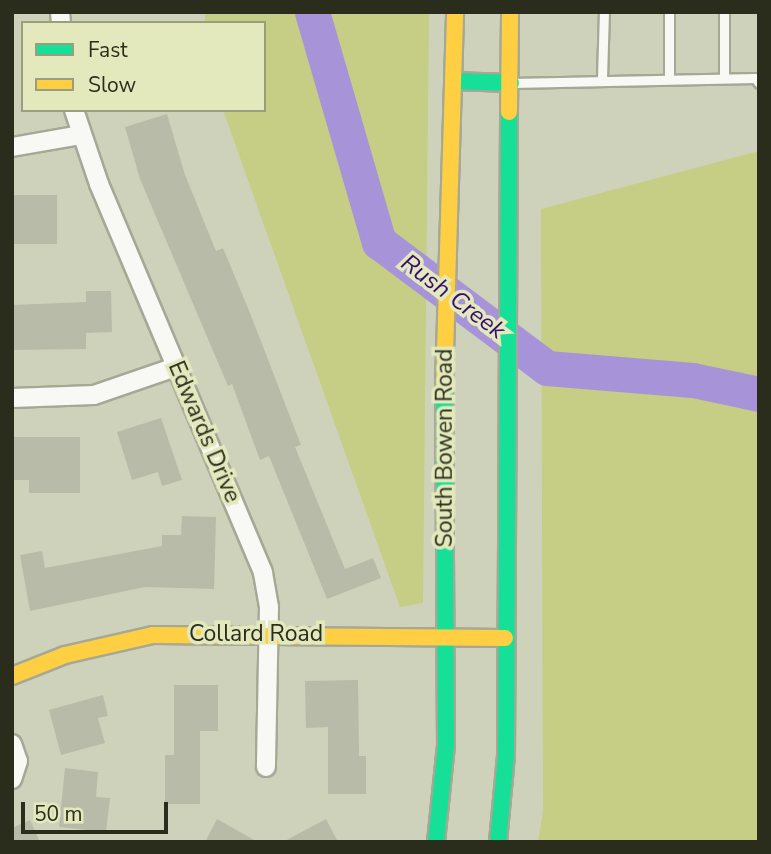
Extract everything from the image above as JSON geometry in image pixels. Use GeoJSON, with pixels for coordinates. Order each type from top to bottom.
{"type":"FeatureCollection","features":[{"type":"Feature","properties":{"kind":"main road","name":"South Bowen Road"},"geometry":{"type":"LineString","coordinates":[[436,842],[446,746],[443,421],[450,130],[456,12]]}},
{"type":"Feature","properties":{"kind":"main road"},"geometry":{"type":"LineString","coordinates":[[498,842],[506,755],[510,12]]}},
{"type":"Feature","properties":{"kind":"main road"},"geometry":{"type":"LineString","coordinates":[[453,81],[511,83]]}},
{"type":"Feature","properties":{"kind":"main road","name":"Collard Road"},"geometry":{"type":"LineString","coordinates":[[12,676],[126,639],[183,633],[505,638]]}},
{"type":"Feature","properties":{"kind":"street","name":"Edwards Drive"},"geometry":{"type":"LineString","coordinates":[[74,112],[80,135],[258,558],[269,607],[270,633],[266,767]]}},
{"type":"Feature","properties":{"kind":"street"},"geometry":{"type":"LineString","coordinates":[[12,147],[80,135]]}},
{"type":"Feature","properties":{"kind":"street"},"geometry":{"type":"LineString","coordinates":[[12,398],[94,395],[176,367]]}},
{"type":"Feature","properties":{"kind":"street"},"geometry":{"type":"LineString","coordinates":[[12,744],[18,761],[12,779]]}},
{"type":"Feature","properties":{"kind":"lane"},"geometry":{"type":"LineString","coordinates":[[602,78],[604,12]]}},
{"type":"Feature","properties":{"kind":"lane"},"geometry":{"type":"LineString","coordinates":[[669,12],[669,78]]}},
{"type":"Feature","properties":{"kind":"lane"},"geometry":{"type":"LineString","coordinates":[[724,12],[724,78]]}},
{"type":"Feature","properties":{"kind":"lane"},"geometry":{"type":"LineString","coordinates":[[511,83],[602,78],[755,78],[759,83]]}},
{"type":"Feature","properties":{"kind":"green space"},"geometry":{"type":"Polygon","coordinates":[[[205,12],[429,12],[423,603],[400,607],[224,112],[266,112],[266,21],[205,21],[205,12]]]}},
{"type":"Feature","properties":{"kind":"green space"},"geometry":{"type":"Polygon","coordinates":[[[759,151],[759,842],[538,842],[543,811],[541,209],[759,151]]]}},
{"type":"Feature","properties":{"kind":"building"},"geometry":{"type":"Polygon","coordinates":[[[167,114],[185,175],[216,251],[223,248],[250,313],[301,445],[295,447],[345,569],[373,558],[381,578],[327,599],[269,456],[260,460],[232,384],[228,386],[140,179],[125,127],[167,114]]]}},
{"type":"Feature","properties":{"kind":"building"},"geometry":{"type":"Polygon","coordinates":[[[12,195],[57,195],[57,244],[12,244],[12,195]]]}},
{"type":"Feature","properties":{"kind":"building"},"geometry":{"type":"Polygon","coordinates":[[[86,291],[111,291],[112,332],[86,333],[86,349],[12,350],[12,305],[86,302],[86,291]]]}},
{"type":"Feature","properties":{"kind":"building"},"geometry":{"type":"Polygon","coordinates":[[[161,418],[182,480],[162,486],[158,472],[132,480],[117,432],[161,418]]]}},
{"type":"Feature","properties":{"kind":"building"},"geometry":{"type":"Polygon","coordinates":[[[12,437],[80,437],[80,493],[29,493],[29,480],[12,480],[12,437]]]}},
{"type":"Feature","properties":{"kind":"building"},"geometry":{"type":"Polygon","coordinates":[[[182,516],[216,517],[214,589],[145,587],[30,611],[20,555],[42,551],[45,568],[162,546],[162,535],[181,535],[182,516]]]}},
{"type":"Feature","properties":{"kind":"building"},"geometry":{"type":"Polygon","coordinates":[[[358,680],[359,756],[366,756],[366,794],[328,794],[328,727],[306,728],[305,681],[358,680]]]}},
{"type":"Feature","properties":{"kind":"building"},"geometry":{"type":"Polygon","coordinates":[[[174,685],[218,685],[218,731],[200,731],[200,804],[165,804],[165,755],[174,755],[174,685]]]}},
{"type":"Feature","properties":{"kind":"building"},"geometry":{"type":"Polygon","coordinates":[[[103,695],[108,716],[98,718],[105,743],[61,755],[49,710],[103,695]]]}},
{"type":"Feature","properties":{"kind":"building"},"geometry":{"type":"Polygon","coordinates":[[[65,768],[98,772],[96,797],[110,798],[106,832],[59,827],[65,768]]]}},
{"type":"Feature","properties":{"kind":"building"},"geometry":{"type":"Polygon","coordinates":[[[217,819],[258,842],[205,842],[217,819]]]}},
{"type":"Feature","properties":{"kind":"building"},"geometry":{"type":"Polygon","coordinates":[[[326,819],[338,842],[283,842],[326,819]]]}},
{"type":"Feature","properties":{"kind":"building"},"geometry":{"type":"Polygon","coordinates":[[[30,820],[40,842],[12,842],[12,828],[30,820]]]}},
{"type":"Feature","properties":{"kind":"waterway","name":"Rush Creek"},"geometry":{"type":"LineString","coordinates":[[312,12],[379,242],[547,368],[693,380],[759,394]]}},
{"type":"Feature","properties":{"kind":"traffic: fast"},"geometry":{"type":"LineString","coordinates":[[453,81],[511,83]]}},
{"type":"Feature","properties":{"kind":"traffic: fast"},"geometry":{"type":"LineString","coordinates":[[498,842],[506,755],[509,112]]}},
{"type":"Feature","properties":{"kind":"traffic: fast"},"geometry":{"type":"LineString","coordinates":[[436,842],[446,746],[444,386]]}},
{"type":"Feature","properties":{"kind":"traffic: slow"},"geometry":{"type":"LineString","coordinates":[[444,386],[455,12]]}},
{"type":"Feature","properties":{"kind":"traffic: slow"},"geometry":{"type":"LineString","coordinates":[[509,112],[510,12]]}},
{"type":"Feature","properties":{"kind":"traffic: slow"},"geometry":{"type":"LineString","coordinates":[[12,676],[65,655],[153,635],[505,638]]}}]}
